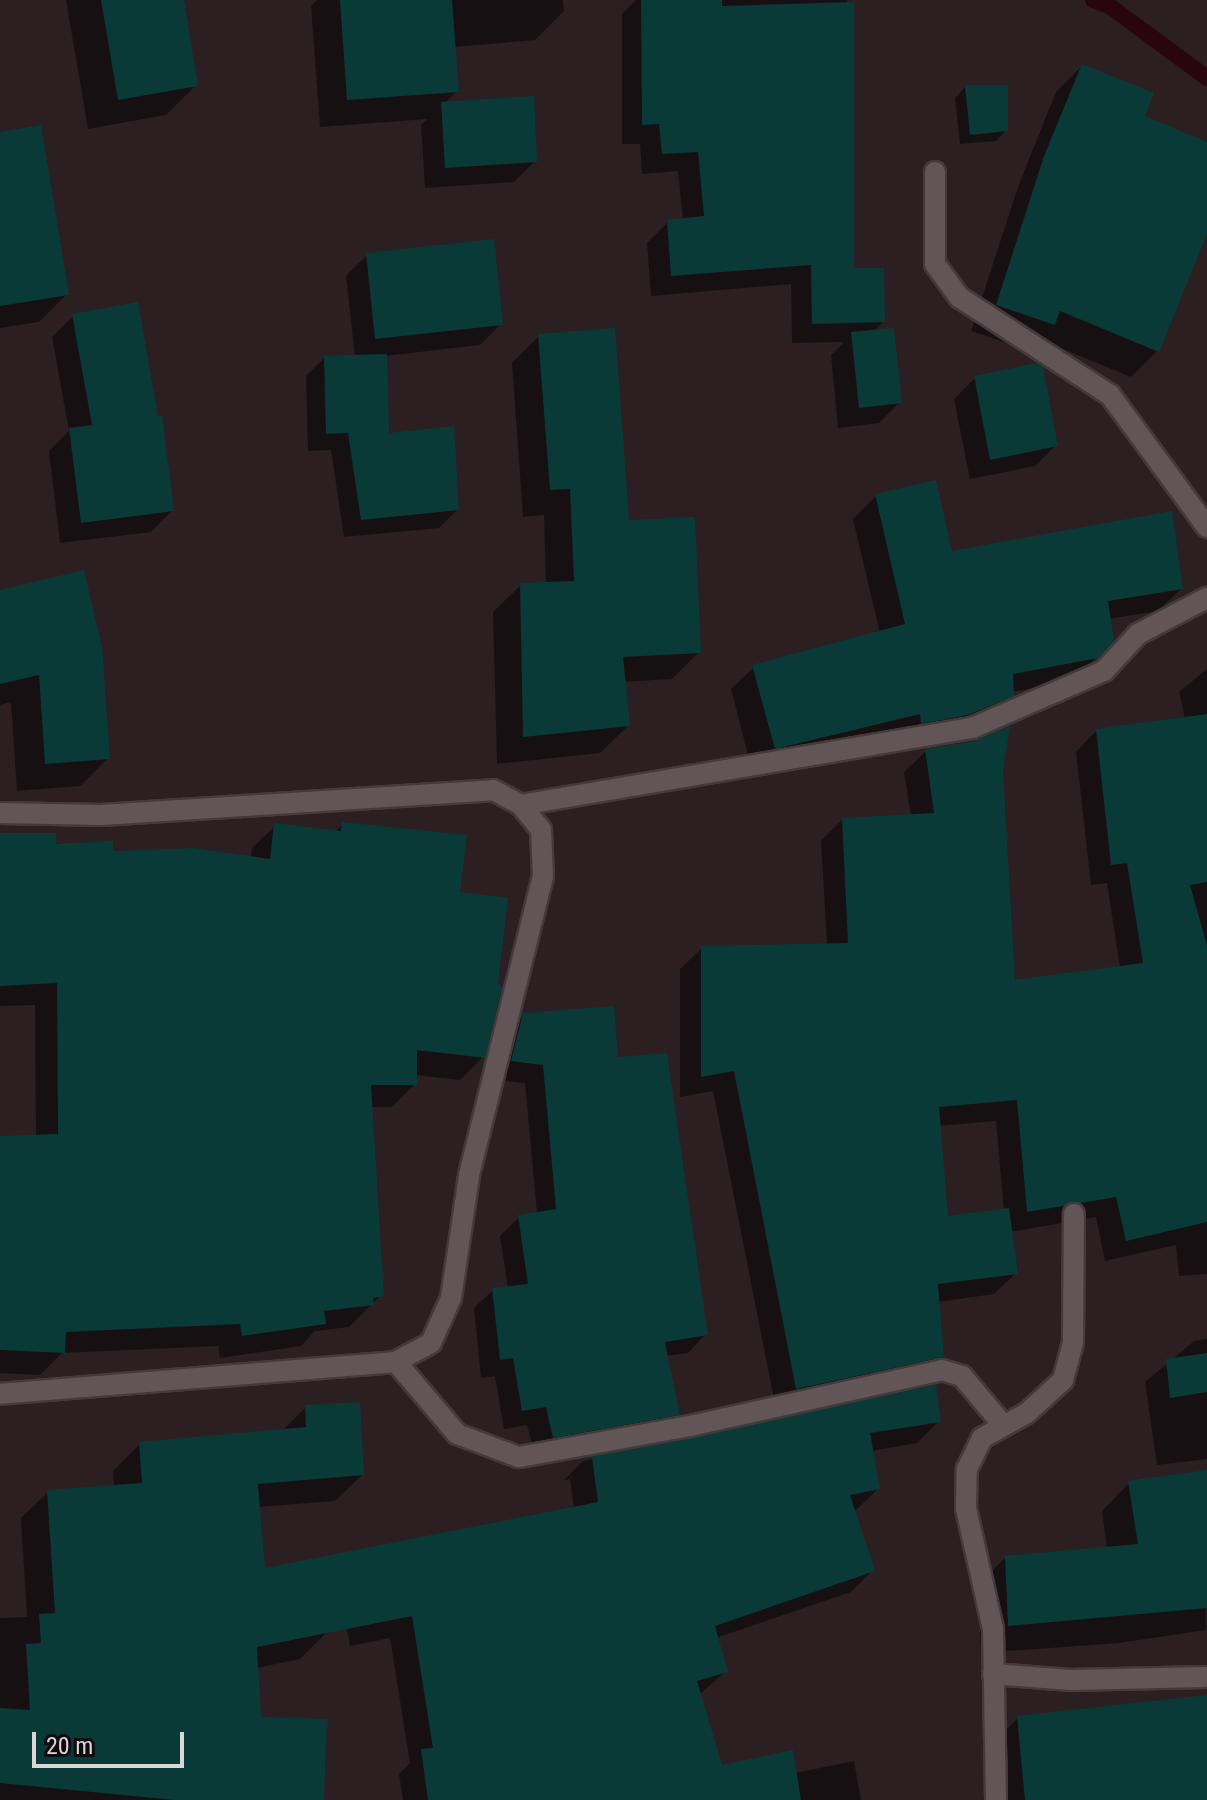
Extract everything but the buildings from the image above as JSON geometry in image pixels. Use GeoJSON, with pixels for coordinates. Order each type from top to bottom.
{"type":"FeatureCollection","features":[{"type":"Feature","properties":{"kind":"street"},"geometry":{"type":"LineString","coordinates":[[935,172],[935,264],[959,297],[1110,395],[1207,527]]}},
{"type":"Feature","properties":{"kind":"street"},"geometry":{"type":"LineString","coordinates":[[521,805],[972,728],[1104,671],[1138,634],[1207,598]]}},
{"type":"Feature","properties":{"kind":"street"},"geometry":{"type":"LineString","coordinates":[[0,813],[101,815],[493,790],[521,805],[541,830],[543,876],[469,1176],[451,1298],[431,1343],[396,1362],[0,1394]]}},
{"type":"Feature","properties":{"kind":"street"},"geometry":{"type":"LineString","coordinates":[[996,1800],[993,1629],[966,1508],[967,1469],[982,1438],[1004,1426],[1063,1380],[1073,1342],[1074,1214]]}},
{"type":"Feature","properties":{"kind":"street"},"geometry":{"type":"LineString","coordinates":[[396,1362],[457,1434],[519,1457],[690,1426],[942,1370],[962,1376],[1004,1426]]}},
{"type":"Feature","properties":{"kind":"street"},"geometry":{"type":"LineString","coordinates":[[993,1674],[1071,1680],[1205,1677]]}},
{"type":"Feature","properties":{"kind":"waterway"},"geometry":{"type":"LineString","coordinates":[[1093,0],[1111,7],[1207,78]]}}]}
